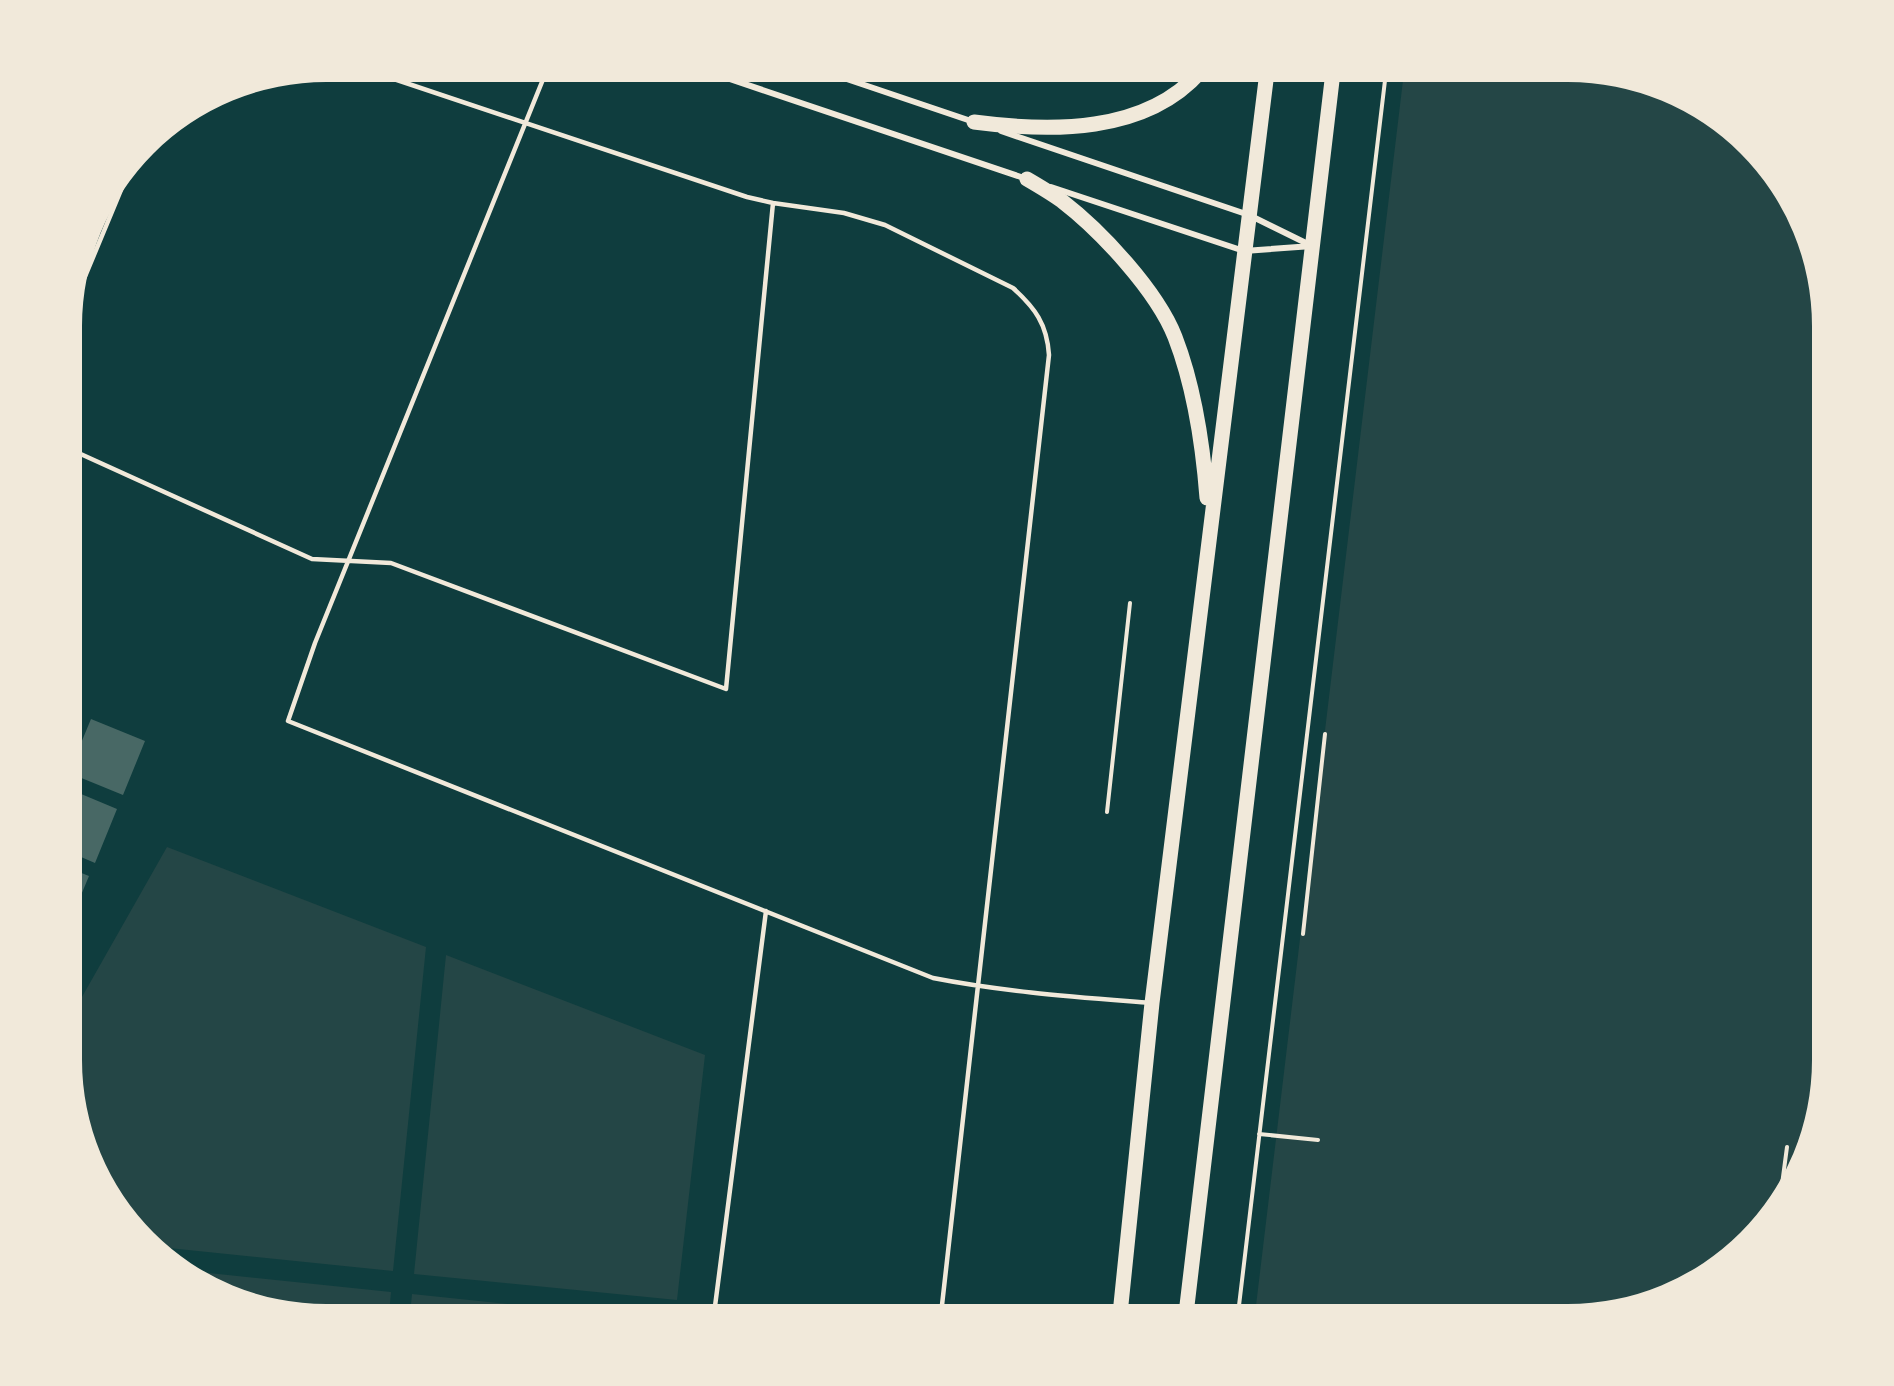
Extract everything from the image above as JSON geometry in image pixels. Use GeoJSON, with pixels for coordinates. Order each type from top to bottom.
{"type":"FeatureCollection","features":[{"type":"Feature","properties":{"kind":"main road"},"geometry":{"type":"LineString","coordinates":[[975,122],[1050,128],[1089,125],[1126,117],[1161,103],[1191,82]]}},
{"type":"Feature","properties":{"kind":"main road"},"geometry":{"type":"LineString","coordinates":[[1121,1304],[1152,1003],[1266,82]]}},
{"type":"Feature","properties":{"kind":"main road"},"geometry":{"type":"LineString","coordinates":[[1187,1304],[1332,82]]}},
{"type":"Feature","properties":{"kind":"main road"},"geometry":{"type":"LineString","coordinates":[[1027,179],[1062,201],[1086,221],[1132,271],[1162,311],[1178,347],[1199,430],[1210,532]]}},
{"type":"Feature","properties":{"kind":"street"},"geometry":{"type":"LineString","coordinates":[[739,82],[1244,251],[1312,246]]}},
{"type":"Feature","properties":{"kind":"street"},"geometry":{"type":"LineString","coordinates":[[856,82],[1249,215],[1312,246]]}},
{"type":"Feature","properties":{"kind":"lane"},"geometry":{"type":"LineString","coordinates":[[402,82],[747,197],[844,213],[885,225],[1013,288],[1028,302],[1041,320],[1048,337],[1049,355],[942,1304]]}},
{"type":"Feature","properties":{"kind":"lane"},"geometry":{"type":"LineString","coordinates":[[542,82],[315,643],[288,722],[933,978],[978,987],[1152,1003]]}},
{"type":"Feature","properties":{"kind":"lane"},"geometry":{"type":"LineString","coordinates":[[83,455],[312,559],[391,563],[726,689],[773,203]]}},
{"type":"Feature","properties":{"kind":"lane"},"geometry":{"type":"LineString","coordinates":[[92,261],[114,208]]}},
{"type":"Feature","properties":{"kind":"lane"},"geometry":{"type":"LineString","coordinates":[[715,1304],[766,911]]}},
{"type":"Feature","properties":{"kind":"path"},"geometry":{"type":"LineString","coordinates":[[1239,1304],[1385,82]]}},
{"type":"Feature","properties":{"kind":"path"},"geometry":{"type":"LineString","coordinates":[[1107,812],[1130,603]]}},
{"type":"Feature","properties":{"kind":"path"},"geometry":{"type":"LineString","coordinates":[[1303,934],[1325,734]]}},
{"type":"Feature","properties":{"kind":"path"},"geometry":{"type":"LineString","coordinates":[[1259,1134],[1318,1140]]}},
{"type":"Feature","properties":{"kind":"path"},"geometry":{"type":"LineString","coordinates":[[1783,1173],[1786,1147]]}},
{"type":"Feature","properties":{"kind":"shaded area"},"geometry":{"type":"Polygon","coordinates":[[[1403,82],[1567,82],[1615,87],[1646,95],[1703,124],[1728,143],[1751,166],[1779,205],[1793,233],[1807,279],[1812,327],[1812,1059],[1807,1107],[1799,1138],[1779,1181],[1761,1208],[1740,1232],[1716,1253],[1689,1271],[1646,1291],[1615,1299],[1567,1304],[1256,1304],[1403,82]]]}},
{"type":"Feature","properties":{"kind":"shaded area"},"geometry":{"type":"Polygon","coordinates":[[[167,847],[426,947],[393,1271],[172,1248],[166,1243],[143,1220],[124,1195],[95,1138],[87,1107],[83,1075],[83,995],[167,847]]]}},
{"type":"Feature","properties":{"kind":"shaded area"},"geometry":{"type":"Polygon","coordinates":[[[446,955],[705,1055],[677,1300],[414,1274],[446,955]]]}},
{"type":"Feature","properties":{"kind":"shaded area"},"geometry":{"type":"Polygon","coordinates":[[[209,1273],[391,1292],[390,1304],[311,1303],[279,1299],[248,1291],[209,1273]]]}},
{"type":"Feature","properties":{"kind":"shaded area"},"geometry":{"type":"Polygon","coordinates":[[[412,1294],[508,1304],[411,1304],[412,1294]]]}},
{"type":"Feature","properties":{"kind":"building"},"geometry":{"type":"Polygon","coordinates":[[[91,719],[145,741],[123,795],[83,779],[83,738],[91,719]]]}},
{"type":"Feature","properties":{"kind":"building"},"geometry":{"type":"Polygon","coordinates":[[[83,795],[117,809],[95,863],[83,858],[83,795]]]}},
{"type":"Feature","properties":{"kind":"building"},"geometry":{"type":"Polygon","coordinates":[[[83,874],[89,876],[83,890],[83,874]]]}}]}
